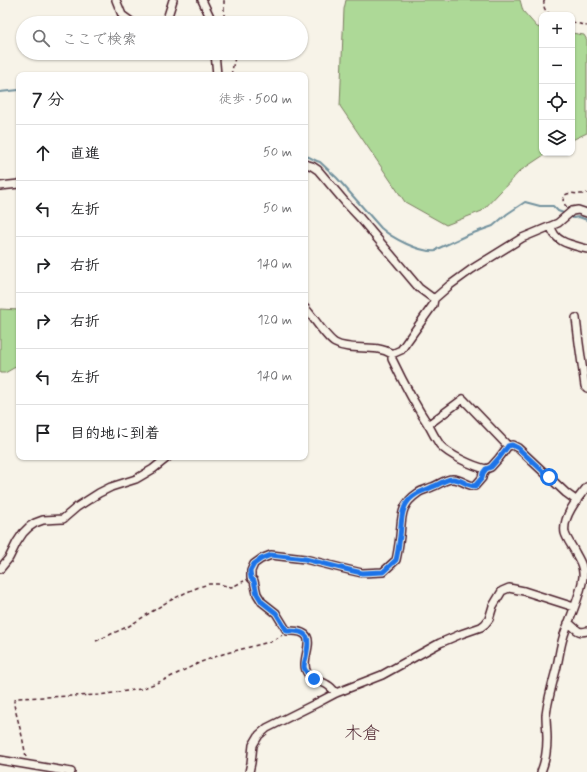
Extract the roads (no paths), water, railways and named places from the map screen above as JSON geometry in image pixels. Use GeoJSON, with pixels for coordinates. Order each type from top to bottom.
{"type":"FeatureCollection","features":[{"type":"Feature","properties":{"kind":"street"},"geometry":{"type":"LineString","coordinates":[[116,0],[123,16]]}},
{"type":"Feature","properties":{"kind":"street"},"geometry":{"type":"LineString","coordinates":[[168,16],[173,0]]}},
{"type":"Feature","properties":{"kind":"street"},"geometry":{"type":"LineString","coordinates":[[202,0],[210,16]]}},
{"type":"Feature","properties":{"kind":"street"},"geometry":{"type":"LineString","coordinates":[[216,60],[217,72]]}},
{"type":"Feature","properties":{"kind":"street"},"geometry":{"type":"LineString","coordinates":[[308,165],[318,170],[365,223],[419,288],[434,300]]}},
{"type":"Feature","properties":{"kind":"street"},"geometry":{"type":"LineString","coordinates":[[0,186],[16,184]]}},
{"type":"Feature","properties":{"kind":"street"},"geometry":{"type":"LineString","coordinates":[[392,354],[401,350],[433,305],[434,300],[461,277],[522,238],[564,219],[571,211],[578,210],[587,213]]}},
{"type":"Feature","properties":{"kind":"street"},"geometry":{"type":"LineString","coordinates":[[551,226],[553,234],[558,239],[587,249]]}},
{"type":"Feature","properties":{"kind":"street"},"geometry":{"type":"LineString","coordinates":[[308,311],[334,343],[347,347],[379,349],[388,351],[392,354],[392,358],[405,386],[440,445],[448,452],[475,466],[486,469]]}},
{"type":"Feature","properties":{"kind":"street"},"geometry":{"type":"LineString","coordinates":[[576,318],[582,370],[585,386],[587,388]]}},
{"type":"Feature","properties":{"kind":"street"},"geometry":{"type":"LineString","coordinates":[[428,425],[464,399],[508,446],[512,445],[518,448],[566,493],[577,501]]}},
{"type":"Feature","properties":{"kind":"street"},"geometry":{"type":"LineString","coordinates":[[336,693],[329,686],[307,674],[304,666],[309,644],[308,639],[302,632],[287,631],[276,613],[262,602],[257,594],[254,581],[251,578],[250,571],[254,564],[271,555],[305,559],[362,573],[383,572],[396,560],[402,513],[409,499],[445,480],[458,480],[470,486],[475,486],[482,478],[486,469],[491,467],[508,446]]}},
{"type":"Feature","properties":{"kind":"street"},"geometry":{"type":"LineString","coordinates":[[0,569],[9,558],[23,533],[35,523],[43,520],[63,519],[99,493],[111,487],[136,479],[164,460]]}},
{"type":"Feature","properties":{"kind":"street"},"geometry":{"type":"LineString","coordinates":[[542,772],[547,740],[546,716],[550,692],[564,635],[583,580],[583,570],[580,560],[565,532],[566,519],[587,487]]}},
{"type":"Feature","properties":{"kind":"street"},"geometry":{"type":"LineString","coordinates":[[249,772],[253,745],[259,735],[267,728],[336,693],[382,675],[440,643],[481,627],[489,619],[502,591],[509,588],[524,591],[574,607]]}},
{"type":"Feature","properties":{"kind":"street"},"geometry":{"type":"LineString","coordinates":[[568,623],[578,631],[587,631]]}},
{"type":"Feature","properties":{"kind":"street"},"geometry":{"type":"LineString","coordinates":[[0,760],[71,772]]}},
{"type":"Feature","properties":{"kind":"waterway"},"geometry":{"type":"LineString","coordinates":[[0,92],[16,90]]}},
{"type":"Feature","properties":{"kind":"waterway"},"geometry":{"type":"LineString","coordinates":[[308,157],[320,162],[337,178],[381,228],[399,240],[422,250],[436,251],[437,249],[465,236],[493,226],[525,202],[540,206],[553,206],[558,211],[566,214]]}},
{"type":"Feature","properties":{"kind":"waterway"},"geometry":{"type":"LineString","coordinates":[[570,216],[573,218],[579,217],[587,220]]}},
{"type":"Feature","properties":{"kind":"district","name":"木倉"},"geometry":{"type":"Point","coordinates":[362,734]}}]}
